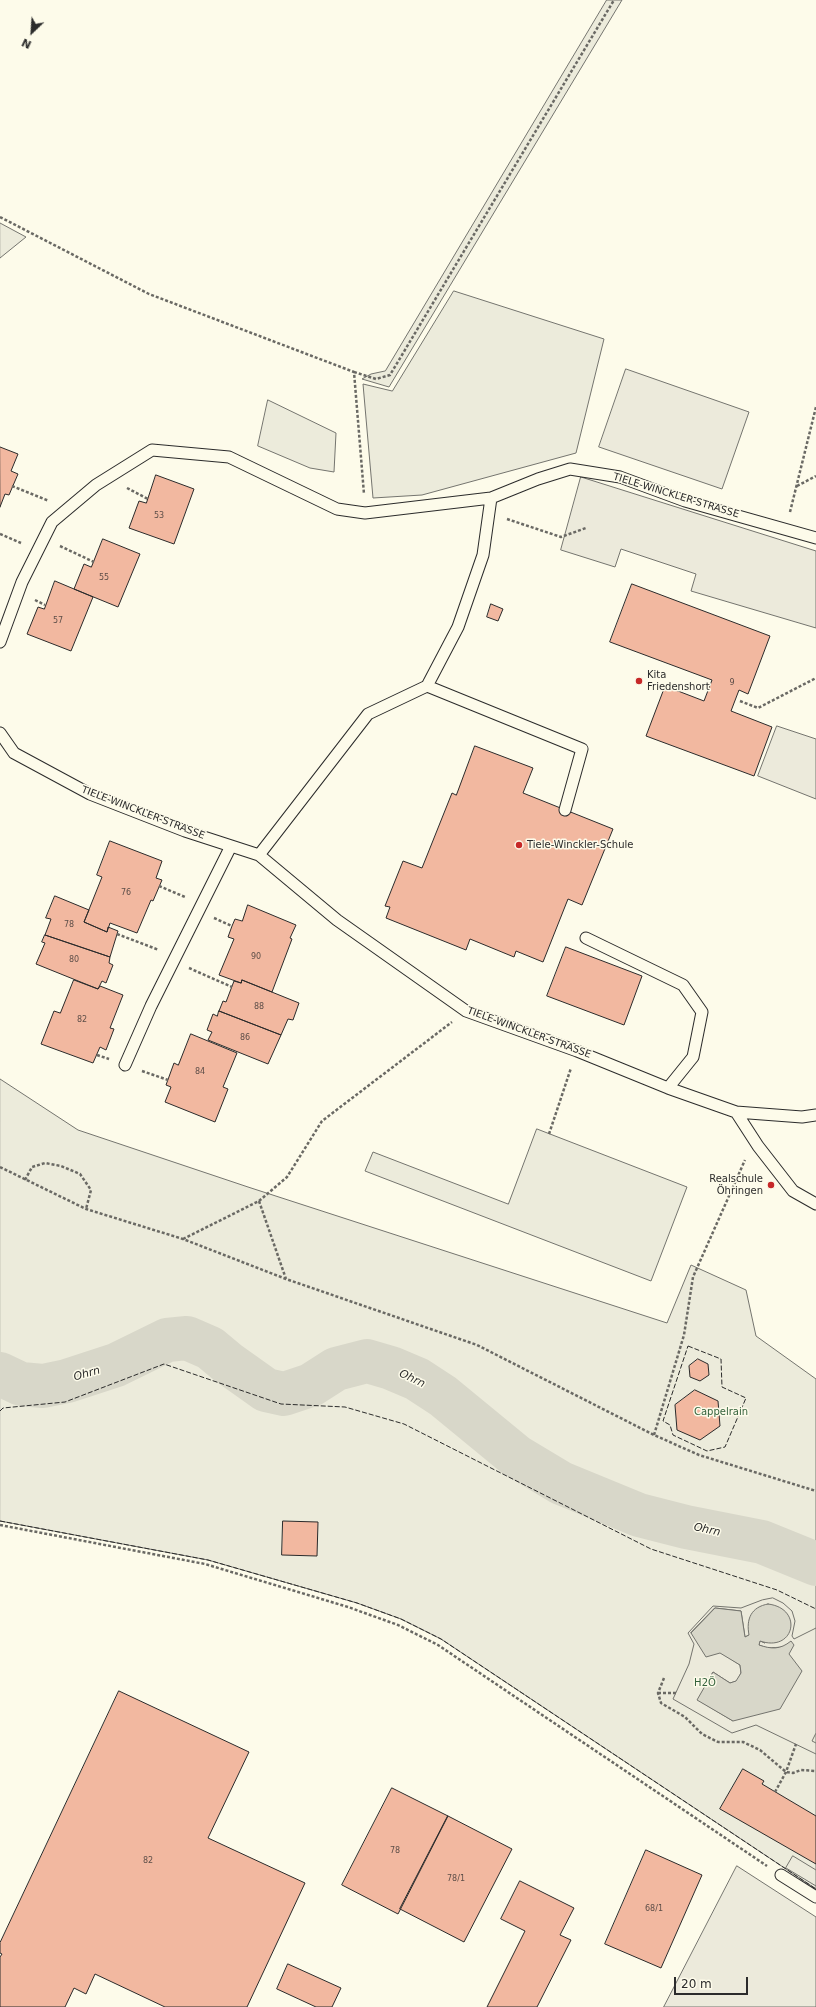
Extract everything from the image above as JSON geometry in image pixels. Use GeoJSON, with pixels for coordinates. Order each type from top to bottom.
{"type":"FeatureCollection","features":[{"type":"Feature","properties":{"kind":"lane","name":"TIELE-WINCKLER-STRASSE"},"geometry":{"type":"LineString","coordinates":[[0,642],[22,582],[52,522],[96,485],[152,450],[229,458],[337,509],[365,512],[491,498],[538,479],[570,469],[620,477],[685,501],[816,538]]}},
{"type":"Feature","properties":{"kind":"lane"},"geometry":{"type":"LineString","coordinates":[[259,855],[368,714],[427,686],[458,627],[483,555],[491,498]]}},
{"type":"Feature","properties":{"kind":"lane"},"geometry":{"type":"LineString","coordinates":[[427,686],[582,750],[565,810]]}},
{"type":"Feature","properties":{"kind":"lane","name":"TIELE-WINCKLER-STRASSE"},"geometry":{"type":"LineString","coordinates":[[0,733],[14,753],[90,794],[185,831],[259,855],[337,920],[466,1011],[577,1051],[668,1088],[736,1112],[802,1117],[816,1115]]}},
{"type":"Feature","properties":{"kind":"lane"},"geometry":{"type":"LineString","coordinates":[[125,1065],[151,1006],[232,846]]}},
{"type":"Feature","properties":{"kind":"lane"},"geometry":{"type":"LineString","coordinates":[[586,938],[683,984],[702,1012],[693,1056],[668,1088]]}},
{"type":"Feature","properties":{"kind":"lane"},"geometry":{"type":"LineString","coordinates":[[736,1112],[758,1146],[793,1191],[816,1204]]}},
{"type":"Feature","properties":{"kind":"lane"},"geometry":{"type":"LineString","coordinates":[[781,1875],[816,1897]]}},
{"type":"Feature","properties":{"kind":"path"},"geometry":{"type":"LineString","coordinates":[[0,217],[150,294],[376,380],[390,375],[614,0]]}},
{"type":"Feature","properties":{"kind":"path"},"geometry":{"type":"LineString","coordinates":[[354,372],[365,512]]}},
{"type":"Feature","properties":{"kind":"path"},"geometry":{"type":"LineString","coordinates":[[786,530],[816,408]]}},
{"type":"Feature","properties":{"kind":"path"},"geometry":{"type":"LineString","coordinates":[[797,486],[816,476]]}},
{"type":"Feature","properties":{"kind":"path"},"geometry":{"type":"LineString","coordinates":[[12,486],[68,509]]}},
{"type":"Feature","properties":{"kind":"path"},"geometry":{"type":"LineString","coordinates":[[489,514],[561,537],[586,528]]}},
{"type":"Feature","properties":{"kind":"path"},"geometry":{"type":"LineString","coordinates":[[0,534],[38,549]]}},
{"type":"Feature","properties":{"kind":"path"},"geometry":{"type":"LineString","coordinates":[[44,539],[94,562]]}},
{"type":"Feature","properties":{"kind":"path"},"geometry":{"type":"LineString","coordinates":[[740,701],[758,708],[816,678]]}},
{"type":"Feature","properties":{"kind":"path"},"geometry":{"type":"LineString","coordinates":[[159,886],[202,904]]}},
{"type":"Feature","properties":{"kind":"path"},"geometry":{"type":"LineString","coordinates":[[117,934],[175,959],[232,987]]}},
{"type":"Feature","properties":{"kind":"path"},"geometry":{"type":"LineString","coordinates":[[183,1239],[259,1201],[287,1177],[322,1121],[466,1011]]}},
{"type":"Feature","properties":{"kind":"path"},"geometry":{"type":"LineString","coordinates":[[549,1134],[577,1051]]}},
{"type":"Feature","properties":{"kind":"path"},"geometry":{"type":"LineString","coordinates":[[125,1065],[168,1080]]}},
{"type":"Feature","properties":{"kind":"path"},"geometry":{"type":"LineString","coordinates":[[654,1435],[684,1335],[693,1277],[747,1155]]}},
{"type":"Feature","properties":{"kind":"path"},"geometry":{"type":"LineString","coordinates":[[25,1180],[32,1167],[45,1163],[61,1166],[80,1174],[91,1190],[86,1209]]}},
{"type":"Feature","properties":{"kind":"path"},"geometry":{"type":"LineString","coordinates":[[0,1167],[86,1209],[183,1239],[286,1279],[477,1345],[654,1435],[699,1455],[816,1491]]}},
{"type":"Feature","properties":{"kind":"path"},"geometry":{"type":"LineString","coordinates":[[259,1201],[286,1279]]}},
{"type":"Feature","properties":{"kind":"path"},"geometry":{"type":"LineString","coordinates":[[0,1526],[205,1564],[348,1607],[398,1625],[438,1645],[781,1875]]}},
{"type":"Feature","properties":{"kind":"path"},"geometry":{"type":"LineString","coordinates":[[664,1678],[658,1693],[660,1703],[685,1717],[702,1734],[718,1742],[743,1742],[760,1750],[786,1772],[793,1773],[801,1770],[816,1771]]}},
{"type":"Feature","properties":{"kind":"path"},"geometry":{"type":"LineString","coordinates":[[658,1693],[676,1693]]}},
{"type":"Feature","properties":{"kind":"path"},"geometry":{"type":"LineString","coordinates":[[775,1792],[786,1772],[796,1744]]}},
{"type":"Feature","properties":{"kind":"green space"},"geometry":{"type":"Polygon","coordinates":[[[607,0],[622,0],[389,387],[362,379],[371,374],[385,371],[607,0]]]}},
{"type":"Feature","properties":{"kind":"green space"},"geometry":{"type":"Polygon","coordinates":[[[0,223],[26,237],[0,258],[0,223]]]}},
{"type":"Feature","properties":{"kind":"green space"},"geometry":{"type":"Polygon","coordinates":[[[454,291],[604,339],[576,453],[422,495],[373,498],[363,384],[392,391],[454,291]]]}},
{"type":"Feature","properties":{"kind":"green space"},"geometry":{"type":"Polygon","coordinates":[[[268,400],[336,433],[334,472],[310,468],[258,446],[268,400]]]}},
{"type":"Feature","properties":{"kind":"green space"},"geometry":{"type":"Polygon","coordinates":[[[0,1079],[78,1130],[248,1187],[667,1323],[691,1265],[746,1290],[756,1336],[816,1379],[816,1889],[441,1639],[401,1619],[357,1603],[208,1560],[0,1521],[0,1079]]]}},
{"type":"Feature","properties":{"kind":"green space"},"geometry":{"type":"Polygon","coordinates":[[[537,1129],[687,1187],[651,1281],[365,1171],[373,1152],[508,1204],[537,1129]]]}},
{"type":"Feature","properties":{"kind":"shaded area"},"geometry":{"type":"Polygon","coordinates":[[[626,369],[749,412],[722,489],[599,447],[626,369]]]}},
{"type":"Feature","properties":{"kind":"shaded area"},"geometry":{"type":"Polygon","coordinates":[[[581,477],[816,551],[816,628],[691,591],[696,574],[621,549],[615,567],[561,550],[581,477]]]}},
{"type":"Feature","properties":{"kind":"shaded area"},"geometry":{"type":"Polygon","coordinates":[[[777,726],[816,739],[816,799],[758,776],[777,726]]]}},
{"type":"Feature","properties":{"kind":"shaded area"},"geometry":{"type":"Polygon","coordinates":[[[773,1598],[783,1603],[792,1611],[795,1621],[792,1636],[794,1639],[816,1628],[816,1733],[812,1741],[816,1743],[816,1754],[756,1725],[732,1733],[673,1699],[689,1664],[694,1644],[688,1633],[713,1606],[741,1608],[762,1600],[773,1598]],[[715,1608],[691,1633],[740,1665],[741,1673],[737,1681],[730,1683],[713,1672],[698,1700],[733,1721],[784,1647],[767,1648],[759,1645],[760,1641],[765,1643],[749,1635],[745,1637],[741,1611],[715,1608]]]}},
{"type":"Feature","properties":{"kind":"shaded area"},"geometry":{"type":"Polygon","coordinates":[[[768,1604],[779,1607],[787,1613],[791,1621],[791,1628],[787,1636],[781,1641],[772,1643],[760,1641],[759,1645],[775,1648],[783,1646],[791,1641],[794,1645],[789,1654],[802,1671],[780,1709],[733,1721],[697,1700],[713,1672],[730,1683],[736,1681],[741,1673],[740,1665],[720,1653],[706,1657],[691,1633],[715,1608],[741,1611],[745,1637],[749,1635],[748,1624],[751,1615],[757,1608],[768,1604]]]}},
{"type":"Feature","properties":{"kind":"shaded area"},"geometry":{"type":"Polygon","coordinates":[[[793,1856],[816,1870],[816,1886],[786,1868],[793,1856]]]}},
{"type":"Feature","properties":{"kind":"shaded area"},"geometry":{"type":"Polygon","coordinates":[[[737,1866],[816,1917],[816,2007],[664,2007],[737,1866]]]}},
{"type":"Feature","properties":{"kind":"building"},"geometry":{"type":"Polygon","coordinates":[[[0,447],[18,454],[11,471],[18,474],[9,495],[5,494],[0,507],[0,447]]]}},
{"type":"Feature","properties":{"kind":"building"},"geometry":{"type":"Polygon","coordinates":[[[156,475],[194,489],[174,544],[129,528],[139,501],[146,503],[156,475]]]}},
{"type":"Feature","properties":{"kind":"building"},"geometry":{"type":"Polygon","coordinates":[[[103,539],[140,554],[118,607],[74,589],[84,564],[91,567],[103,539]]]}},
{"type":"Feature","properties":{"kind":"building"},"geometry":{"type":"Polygon","coordinates":[[[55,581],[93,597],[71,651],[27,634],[38,607],[44,609],[55,581]]]}},
{"type":"Feature","properties":{"kind":"building"},"geometry":{"type":"Polygon","coordinates":[[[632,584],[770,636],[748,694],[739,690],[731,711],[772,727],[754,776],[646,736],[665,686],[704,701],[712,680],[610,642],[632,584]]]}},
{"type":"Feature","properties":{"kind":"building"},"geometry":{"type":"Polygon","coordinates":[[[491,604],[503,609],[498,621],[487,617],[491,604]]]}},
{"type":"Feature","properties":{"kind":"building","name":"Tiele-Winckler-Schule"},"geometry":{"type":"Polygon","coordinates":[[[475,746],[533,768],[523,793],[613,829],[582,905],[568,899],[543,962],[516,951],[514,957],[470,939],[466,950],[386,918],[390,907],[385,906],[403,861],[422,868],[452,793],[456,795],[475,746]]]}},
{"type":"Feature","properties":{"kind":"building"},"geometry":{"type":"Polygon","coordinates":[[[110,841],[162,861],[156,878],[162,880],[153,901],[151,900],[137,933],[110,923],[107,932],[84,922],[102,877],[97,875],[110,841]]]}},
{"type":"Feature","properties":{"kind":"building"},"geometry":{"type":"Polygon","coordinates":[[[55,896],[89,910],[84,922],[107,932],[108,927],[118,931],[110,957],[45,935],[51,919],[46,918],[55,896]]]}},
{"type":"Feature","properties":{"kind":"building"},"geometry":{"type":"Polygon","coordinates":[[[248,905],[296,925],[290,938],[292,939],[272,992],[242,980],[241,983],[219,975],[234,939],[228,937],[232,926],[235,919],[242,921],[248,905]]]}},
{"type":"Feature","properties":{"kind":"building"},"geometry":{"type":"Polygon","coordinates":[[[45,935],[110,957],[109,963],[113,965],[106,983],[102,981],[98,989],[36,964],[45,943],[42,942],[45,935]]]}},
{"type":"Feature","properties":{"kind":"building"},"geometry":{"type":"Polygon","coordinates":[[[566,947],[642,976],[624,1025],[547,996],[566,947]]]}},
{"type":"Feature","properties":{"kind":"building"},"geometry":{"type":"Polygon","coordinates":[[[74,980],[98,989],[100,986],[123,995],[110,1028],[114,1029],[106,1050],[100,1047],[93,1063],[41,1044],[54,1011],[60,1013],[74,980]]]}},
{"type":"Feature","properties":{"kind":"building"},"geometry":{"type":"Polygon","coordinates":[[[242,980],[299,1003],[293,1020],[288,1019],[281,1035],[219,1011],[223,1001],[226,1002],[234,981],[241,983],[242,980]]]}},
{"type":"Feature","properties":{"kind":"building"},"geometry":{"type":"Polygon","coordinates":[[[219,1011],[281,1035],[268,1064],[208,1040],[212,1032],[207,1030],[213,1014],[217,1016],[219,1011]]]}},
{"type":"Feature","properties":{"kind":"building"},"geometry":{"type":"Polygon","coordinates":[[[191,1034],[237,1053],[223,1087],[228,1089],[215,1122],[165,1102],[171,1087],[166,1085],[174,1063],[178,1065],[191,1034]]]}},
{"type":"Feature","properties":{"kind":"building"},"geometry":{"type":"Polygon","coordinates":[[[698,1359],[708,1364],[709,1375],[700,1381],[690,1377],[689,1366],[698,1359]]]}},
{"type":"Feature","properties":{"kind":"building"},"geometry":{"type":"Polygon","coordinates":[[[695,1390],[718,1401],[720,1426],[700,1440],[677,1430],[675,1405],[695,1390]]]}},
{"type":"Feature","properties":{"kind":"building"},"geometry":{"type":"Polygon","coordinates":[[[283,1521],[318,1522],[317,1556],[282,1555],[283,1521]]]}},
{"type":"Feature","properties":{"kind":"building"},"geometry":{"type":"Polygon","coordinates":[[[119,1691],[249,1752],[208,1838],[305,1883],[247,2007],[165,2007],[95,1974],[86,1994],[74,1988],[65,2007],[0,2007],[0,1957],[2,1954],[0,1953],[0,1943],[119,1691]]]}},
{"type":"Feature","properties":{"kind":"building"},"geometry":{"type":"Polygon","coordinates":[[[743,1769],[764,1781],[762,1784],[816,1816],[816,1864],[720,1809],[743,1769]]]}},
{"type":"Feature","properties":{"kind":"building"},"geometry":{"type":"Polygon","coordinates":[[[392,1788],[448,1816],[398,1914],[342,1885],[392,1788]]]}},
{"type":"Feature","properties":{"kind":"building"},"geometry":{"type":"Polygon","coordinates":[[[448,1816],[512,1849],[464,1942],[400,1909],[448,1816]]]}},
{"type":"Feature","properties":{"kind":"building"},"geometry":{"type":"Polygon","coordinates":[[[646,1850],[702,1875],[661,1968],[605,1944],[646,1850]]]}},
{"type":"Feature","properties":{"kind":"building"},"geometry":{"type":"Polygon","coordinates":[[[520,1881],[574,1908],[560,1935],[571,1940],[537,2007],[487,2007],[525,1931],[501,1919],[520,1881]]]}},
{"type":"Feature","properties":{"kind":"building"},"geometry":{"type":"Polygon","coordinates":[[[288,1964],[341,1988],[332,2007],[316,2007],[277,1989],[288,1964]]]}},
{"type":"Feature","properties":{"kind":"waterway","name":"Ohrn"},"geometry":{"type":"LineString","coordinates":[[0,1374],[21,1384],[43,1386],[67,1381],[116,1365],[167,1340],[187,1338],[210,1348],[266,1390],[284,1394],[311,1385],[336,1369],[367,1361],[391,1368],[417,1379],[443,1396],[516,1456],[561,1483],[639,1515],[686,1527],[762,1542],[816,1564]]}},
{"type":"Feature","properties":{"kind":"fence"},"geometry":{"type":"LineString","coordinates":[[688,1346],[721,1359],[722,1387],[746,1398],[725,1447],[707,1451],[673,1435],[670,1425],[663,1421],[688,1346]]}},
{"type":"Feature","properties":{"kind":"fence"},"geometry":{"type":"LineString","coordinates":[[0,1411],[3,1408],[65,1402],[164,1364],[281,1404],[345,1407],[404,1424],[651,1549],[777,1590],[816,1609]]}},
{"type":"Feature","properties":{"kind":"fence"},"geometry":{"type":"LineString","coordinates":[[0,1521],[208,1560],[357,1603],[401,1619],[441,1639],[816,1889]]}},
{"type":"Feature","properties":{"kind":"place","name":"Kita Friedenshort"},"geometry":{"type":"Point","coordinates":[639,681]}},
{"type":"Feature","properties":{"kind":"place","name":"Tiele-Winckler-Schule"},"geometry":{"type":"Point","coordinates":[519,845]}},
{"type":"Feature","properties":{"kind":"place","name":"Realschule Öhringen"},"geometry":{"type":"Point","coordinates":[771,1185]}},
{"type":"Feature","properties":{"kind":"park label","name":"Cappelrain"},"geometry":{"type":"Point","coordinates":[721,1412]}},
{"type":"Feature","properties":{"kind":"park label","name":"H2Ö"},"geometry":{"type":"Point","coordinates":[705,1683]}}]}
